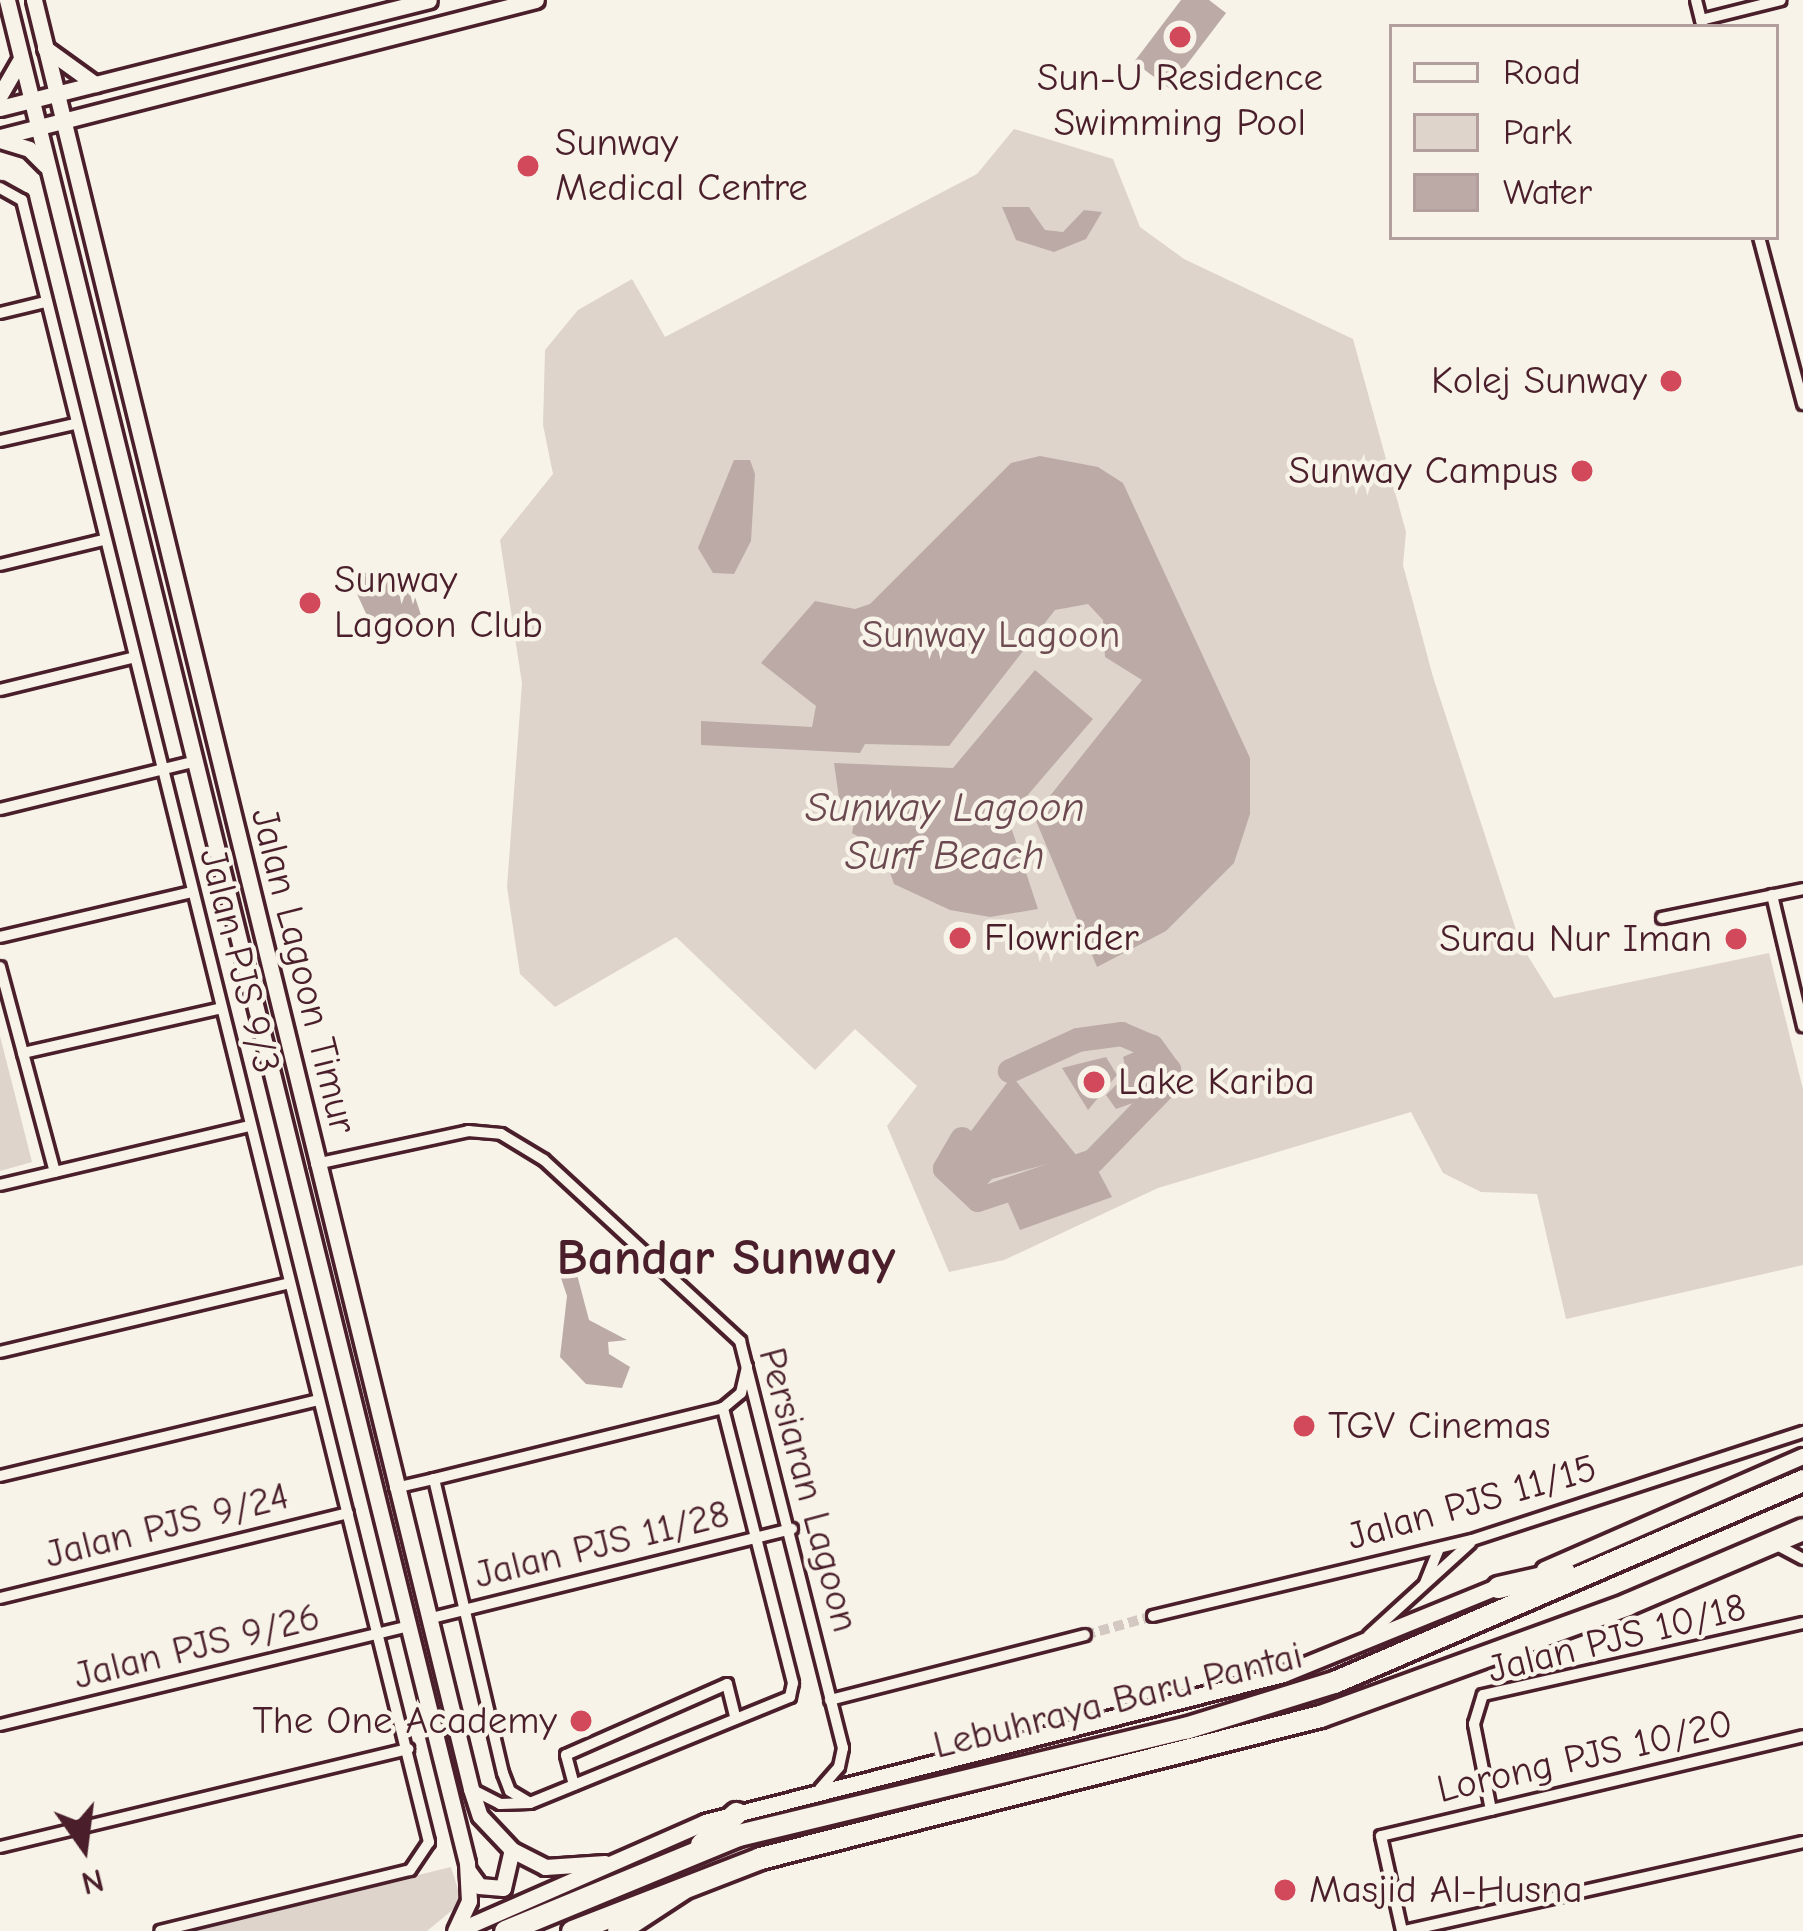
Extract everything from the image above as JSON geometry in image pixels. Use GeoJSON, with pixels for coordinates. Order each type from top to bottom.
{"type":"FeatureCollection","features":[{"type":"Feature","properties":{"kind":"highway","name":"Lebuhraya Baru Pantai"},"geometry":{"type":"LineString","coordinates":[[505,1931],[692,1852],[873,1799],[1242,1712],[1388,1661],[1803,1480]]}},
{"type":"Feature","properties":{"kind":"highway","name":"Lebuhraya Baru Pantai"},"geometry":{"type":"LineString","coordinates":[[572,1931],[691,1880],[1299,1723],[1803,1529]]}},
{"type":"Feature","properties":{"kind":"highway"},"geometry":{"type":"LineString","coordinates":[[1498,1587],[1606,1563]]}},
{"type":"Feature","properties":{"kind":"highway"},"geometry":{"type":"LineString","coordinates":[[692,1852],[736,1813]]}},
{"type":"Feature","properties":{"kind":"highway"},"geometry":{"type":"LineString","coordinates":[[618,1931],[661,1909],[691,1880]]}},
{"type":"Feature","properties":{"kind":"main road","name":"Jalan Lagoon Timur"},"geometry":{"type":"LineString","coordinates":[[8,0],[466,1863],[470,1900],[456,1931]]}},
{"type":"Feature","properties":{"kind":"main road","name":"Jalan Lagoon Timur"},"geometry":{"type":"LineString","coordinates":[[34,0],[53,95],[427,1619],[480,1816],[512,1850]]}},
{"type":"Feature","properties":{"kind":"main road"},"geometry":{"type":"LineString","coordinates":[[0,108],[429,0]]}},
{"type":"Feature","properties":{"kind":"main road"},"geometry":{"type":"LineString","coordinates":[[0,139],[536,0]]}},
{"type":"Feature","properties":{"kind":"main road"},"geometry":{"type":"LineString","coordinates":[[43,46],[95,84]]}},
{"type":"Feature","properties":{"kind":"main road"},"geometry":{"type":"LineString","coordinates":[[0,94],[20,60]]}},
{"type":"Feature","properties":{"kind":"main road"},"geometry":{"type":"LineString","coordinates":[[70,160],[77,131],[103,110]]}},
{"type":"Feature","properties":{"kind":"main road"},"geometry":{"type":"LineString","coordinates":[[0,139],[29,149],[47,167]]}},
{"type":"Feature","properties":{"kind":"main road"},"geometry":{"type":"LineString","coordinates":[[251,995],[273,989]]}},
{"type":"Feature","properties":{"kind":"main road"},"geometry":{"type":"LineString","coordinates":[[456,1931],[605,1863],[736,1813],[1240,1687],[1343,1654],[1803,1456]]}},
{"type":"Feature","properties":{"kind":"main road"},"geometry":{"type":"LineString","coordinates":[[466,1863],[479,1886],[503,1888],[512,1850],[545,1867],[605,1863]]}},
{"type":"Feature","properties":{"kind":"street"},"geometry":{"type":"LineString","coordinates":[[1696,0],[1702,24],[1780,0]]}},
{"type":"Feature","properties":{"kind":"street","name":"Jalan PJS 9/3"},"geometry":{"type":"LineString","coordinates":[[6,189],[22,200],[131,658],[429,1842],[421,1863],[160,1931]]}},
{"type":"Feature","properties":{"kind":"street"},"geometry":{"type":"LineString","coordinates":[[1760,240],[1803,404]]}},
{"type":"Feature","properties":{"kind":"street"},"geometry":{"type":"LineString","coordinates":[[0,313],[45,302]]}},
{"type":"Feature","properties":{"kind":"street"},"geometry":{"type":"LineString","coordinates":[[0,441],[74,424]]}},
{"type":"Feature","properties":{"kind":"street"},"geometry":{"type":"LineString","coordinates":[[0,565],[103,540]]}},
{"type":"Feature","properties":{"kind":"street"},"geometry":{"type":"LineString","coordinates":[[0,690],[131,658]]}},
{"type":"Feature","properties":{"kind":"street"},"geometry":{"type":"LineString","coordinates":[[0,809],[193,762]]}},
{"type":"Feature","properties":{"kind":"street"},"geometry":{"type":"LineString","coordinates":[[1662,918],[1803,889]]}},
{"type":"Feature","properties":{"kind":"street"},"geometry":{"type":"LineString","coordinates":[[0,937],[192,892]]}},
{"type":"Feature","properties":{"kind":"street"},"geometry":{"type":"LineString","coordinates":[[1772,895],[1799,989],[1803,1026]]}},
{"type":"Feature","properties":{"kind":"street"},"geometry":{"type":"LineString","coordinates":[[0,967],[55,1172]]}},
{"type":"Feature","properties":{"kind":"street"},"geometry":{"type":"LineString","coordinates":[[23,1053],[219,1009]]}},
{"type":"Feature","properties":{"kind":"street"},"geometry":{"type":"LineString","coordinates":[[0,1185],[249,1126]]}},
{"type":"Feature","properties":{"kind":"street","name":"Persiaran Lagoon"},"geometry":{"type":"LineString","coordinates":[[316,1164],[468,1131],[501,1133],[544,1160],[746,1351],[843,1756],[820,1789]]}},
{"type":"Feature","properties":{"kind":"street"},"geometry":{"type":"LineString","coordinates":[[0,1352],[289,1283]]}},
{"type":"Feature","properties":{"kind":"street"},"geometry":{"type":"LineString","coordinates":[[395,1488],[723,1408],[745,1385],[746,1351]]}},
{"type":"Feature","properties":{"kind":"street"},"geometry":{"type":"LineString","coordinates":[[0,1476],[319,1400]]}},
{"type":"Feature","properties":{"kind":"street"},"geometry":{"type":"LineString","coordinates":[[472,1789],[500,1804],[530,1803],[736,1715],[784,1700],[793,1690],[723,1408]]}},
{"type":"Feature","properties":{"kind":"street","name":"Jalan PJS 11/15"},"geometry":{"type":"LineString","coordinates":[[1153,1616],[1472,1540],[1803,1432]]}},
{"type":"Feature","properties":{"kind":"street"},"geometry":{"type":"LineString","coordinates":[[434,1479],[503,1773],[510,1791],[530,1803]]}},
{"type":"Feature","properties":{"kind":"street","name":"Jalan PJS 9/24"},"geometry":{"type":"LineString","coordinates":[[0,1598],[348,1513]]}},
{"type":"Feature","properties":{"kind":"street","name":"Jalan PJS 11/28"},"geometry":{"type":"LineString","coordinates":[[427,1619],[792,1529]]}},
{"type":"Feature","properties":{"kind":"street"},"geometry":{"type":"LineString","coordinates":[[1343,1654],[1472,1540]]}},
{"type":"Feature","properties":{"kind":"street"},"geometry":{"type":"LineString","coordinates":[[1771,1543],[1803,1559]]}},
{"type":"Feature","properties":{"kind":"street"},"geometry":{"type":"LineString","coordinates":[[1424,1586],[1439,1549]]}},
{"type":"Feature","properties":{"kind":"street","name":"Jalan PJS 10/18"},"geometry":{"type":"LineString","coordinates":[[1491,1810],[1474,1724],[1483,1695],[1803,1623]]}},
{"type":"Feature","properties":{"kind":"street","name":"Jalan PJS 9/26"},"geometry":{"type":"LineString","coordinates":[[0,1725],[408,1626]]}},
{"type":"Feature","properties":{"kind":"street"},"geometry":{"type":"LineString","coordinates":[[830,1700],[1085,1635]]}},
{"type":"Feature","properties":{"kind":"street"},"geometry":{"type":"LineString","coordinates":[[574,1785],[566,1755],[727,1684],[736,1715]]}},
{"type":"Feature","properties":{"kind":"street","name":"Lorong PJS 10/20"},"geometry":{"type":"LineString","coordinates":[[1404,1931],[1381,1836],[1803,1736]]}},
{"type":"Feature","properties":{"kind":"street"},"geometry":{"type":"LineString","coordinates":[[0,1847],[408,1749]]}},
{"type":"Feature","properties":{"kind":"street"},"geometry":{"type":"LineString","coordinates":[[1404,1931],[1803,1842]]}},
{"type":"Feature","properties":{"kind":"green space","name":"Sunway Lagoon"},"geometry":{"type":"Polygon","coordinates":[[[1014,129],[1113,159],[1140,227],[1184,259],[1353,339],[1406,532],[1403,565],[1433,677],[1521,945],[1554,998],[1769,953],[1803,1089],[1803,1265],[1566,1319],[1537,1194],[1481,1192],[1443,1173],[1411,1112],[1158,1188],[1004,1260],[949,1272],[887,1126],[917,1086],[855,1029],[815,1070],[676,937],[555,1007],[520,974],[507,887],[522,683],[500,540],[553,474],[543,425],[545,350],[578,310],[632,279],[665,337],[977,174],[1014,129]]]}},
{"type":"Feature","properties":{"kind":"green space"},"geometry":{"type":"Polygon","coordinates":[[[0,1036],[32,1162],[0,1171],[0,1036]]]}},
{"type":"Feature","properties":{"kind":"green space"},"geometry":{"type":"Polygon","coordinates":[[[451,1867],[462,1902],[427,1931],[191,1931],[451,1867]]]}},
{"type":"Feature","properties":{"kind":"water","name":"Sun-U Residence Swimming Pool"},"geometry":{"type":"Polygon","coordinates":[[[1181,0],[1209,0],[1226,13],[1169,88],[1134,62],[1181,0]]]}},
{"type":"Feature","properties":{"kind":"water"},"geometry":{"type":"Polygon","coordinates":[[[1002,207],[1029,207],[1045,230],[1063,232],[1084,210],[1102,212],[1086,239],[1054,252],[1016,240],[1002,207]]]}},
{"type":"Feature","properties":{"kind":"water"},"geometry":{"type":"Polygon","coordinates":[[[1040,456],[1098,467],[1123,483],[1250,758],[1250,814],[1234,863],[1166,931],[1097,967],[1034,816],[1142,680],[1105,657],[1103,620],[1088,604],[1055,610],[949,746],[865,744],[860,753],[701,745],[701,721],[812,727],[816,706],[761,663],[815,601],[855,609],[870,604],[1011,463],[1040,456]]]}},
{"type":"Feature","properties":{"kind":"water"},"geometry":{"type":"Polygon","coordinates":[[[734,460],[750,460],[755,474],[751,541],[734,574],[713,573],[698,548],[734,460]]]}},
{"type":"Feature","properties":{"kind":"water"},"geometry":{"type":"Polygon","coordinates":[[[358,572],[409,579],[424,624],[369,620],[352,583],[358,572]]]}},
{"type":"Feature","properties":{"kind":"water","name":"Sunway Lagoon Surf Beach"},"geometry":{"type":"Polygon","coordinates":[[[1035,670],[1093,719],[1008,818],[1038,909],[990,917],[950,910],[894,884],[888,867],[870,859],[868,842],[852,833],[855,816],[839,798],[834,763],[953,768],[1035,670]]]}},
{"type":"Feature","properties":{"kind":"water"},"geometry":{"type":"Polygon","coordinates":[[[1139,1050],[1153,1060],[1157,1081],[1144,1099],[1116,1109],[1106,1095],[1127,1074],[1123,1057],[1139,1050]]]}},
{"type":"Feature","properties":{"kind":"water","name":"Lake Kariba"},"geometry":{"type":"Polygon","coordinates":[[[1106,1057],[1117,1075],[1088,1110],[1062,1068],[1106,1057]]]}},
{"type":"Feature","properties":{"kind":"water"},"geometry":{"type":"Polygon","coordinates":[[[1012,1076],[1077,1156],[992,1179],[978,1194],[948,1162],[1012,1076]]]}},
{"type":"Feature","properties":{"kind":"water"},"geometry":{"type":"Polygon","coordinates":[[[1093,1161],[1112,1197],[1020,1230],[1002,1189],[1093,1161]]]}},
{"type":"Feature","properties":{"kind":"water"},"geometry":{"type":"Polygon","coordinates":[[[575,1267],[589,1320],[627,1340],[608,1342],[609,1354],[630,1367],[622,1388],[586,1384],[560,1357],[567,1296],[561,1278],[575,1267]]]}},
{"type":"Feature","properties":{"kind":"waterway"},"geometry":{"type":"LineString","coordinates":[[962,1139],[945,1169],[978,1200],[1093,1161],[1164,1088],[1169,1070],[1152,1047],[1122,1034],[1078,1040],[1010,1071]]}},
{"type":"Feature","properties":{"kind":"tunnel"},"geometry":{"type":"LineString","coordinates":[[1085,1635],[1153,1616]]}},
{"type":"Feature","properties":{"kind":"place","name":"Sun-U Residence Swimming Pool"},"geometry":{"type":"Point","coordinates":[1180,37]}},
{"type":"Feature","properties":{"kind":"place","name":"Sunway Medical Centre"},"geometry":{"type":"Point","coordinates":[528,166]}},
{"type":"Feature","properties":{"kind":"place","name":"Kolej Sunway"},"geometry":{"type":"Point","coordinates":[1671,381]}},
{"type":"Feature","properties":{"kind":"place","name":"Sunway Campus"},"geometry":{"type":"Point","coordinates":[1582,471]}},
{"type":"Feature","properties":{"kind":"place","name":"Sunway Lagoon Club"},"geometry":{"type":"Point","coordinates":[310,603]}},
{"type":"Feature","properties":{"kind":"place","name":"Flowrider"},"geometry":{"type":"Point","coordinates":[960,938]}},
{"type":"Feature","properties":{"kind":"place","name":"Surau Nur Iman"},"geometry":{"type":"Point","coordinates":[1736,939]}},
{"type":"Feature","properties":{"kind":"place","name":"Lake Kariba"},"geometry":{"type":"Point","coordinates":[1094,1082]}},
{"type":"Feature","properties":{"kind":"place","name":"TGV Cinemas"},"geometry":{"type":"Point","coordinates":[1304,1426]}},
{"type":"Feature","properties":{"kind":"place","name":"The One Academy"},"geometry":{"type":"Point","coordinates":[581,1721]}},
{"type":"Feature","properties":{"kind":"place","name":"Masjid Al-Husna"},"geometry":{"type":"Point","coordinates":[1285,1890]}},
{"type":"Feature","properties":{"kind":"district","name":"Bandar Sunway"},"geometry":{"type":"Point","coordinates":[726,1258]}}]}
